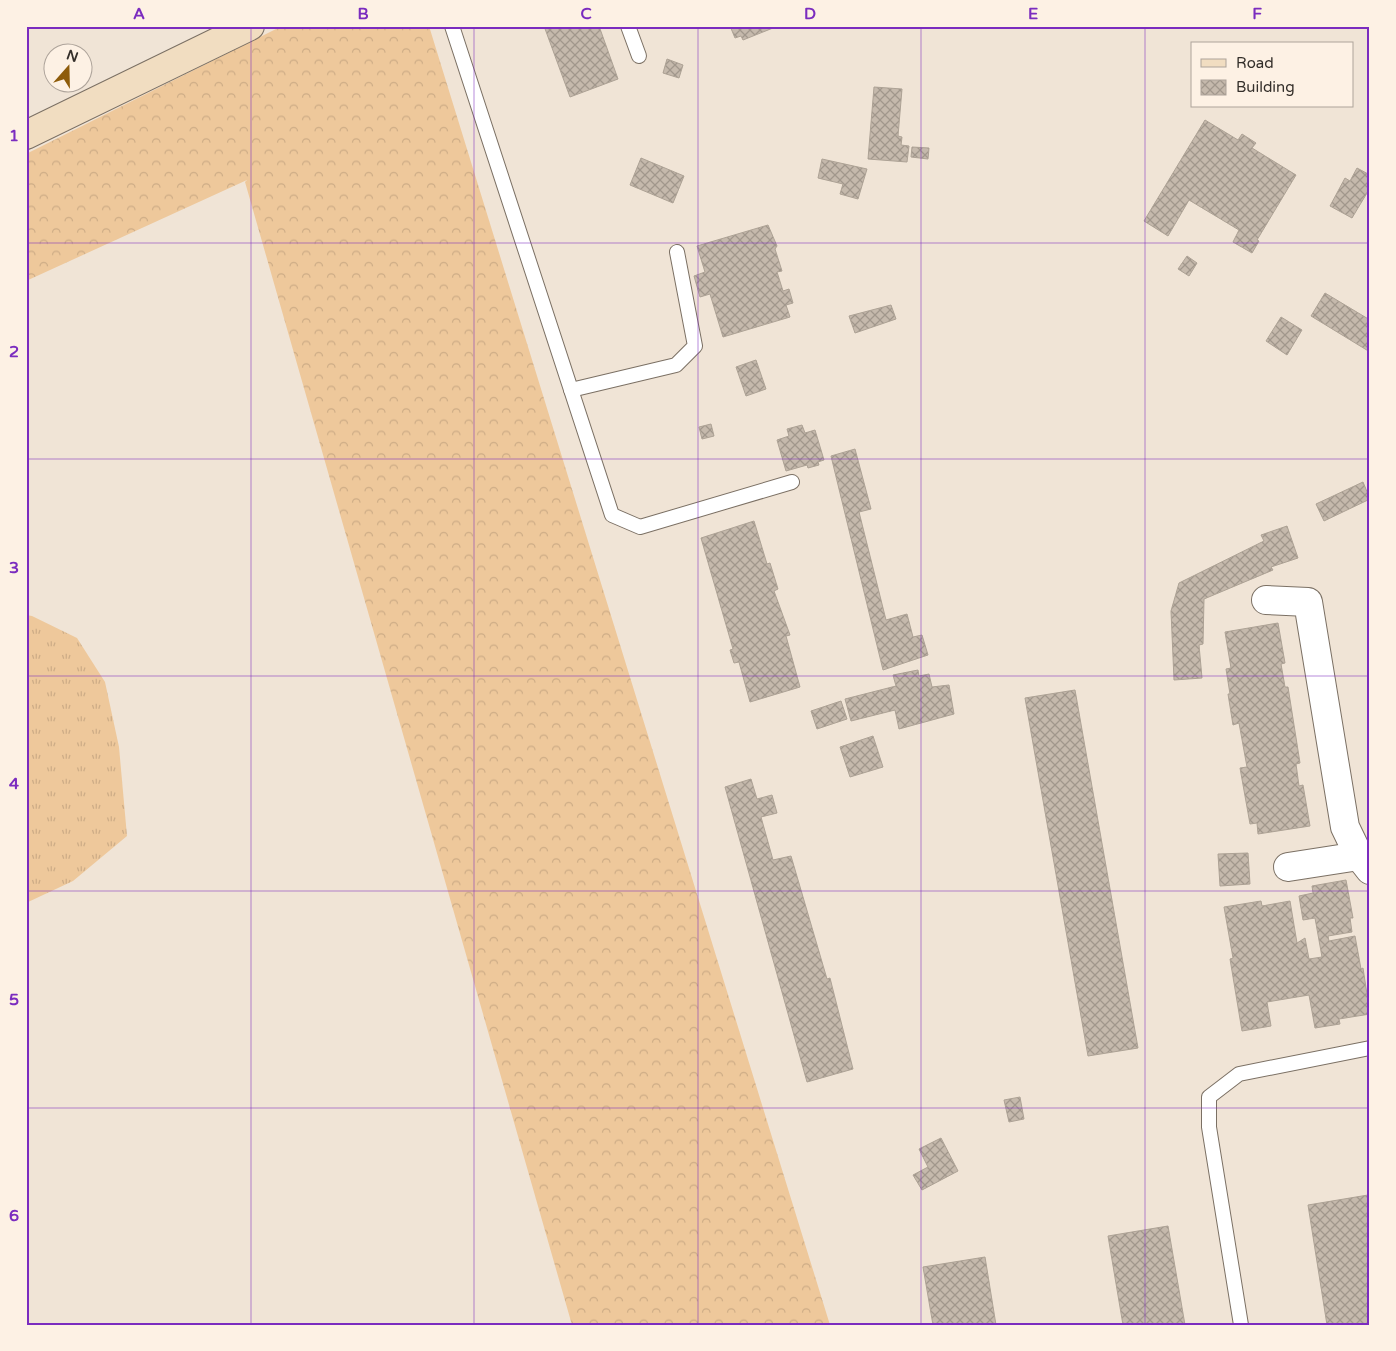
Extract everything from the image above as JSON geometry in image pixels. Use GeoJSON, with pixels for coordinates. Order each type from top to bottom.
{"type":"FeatureCollection","features":[{"type":"Feature","properties":{"kind":"street"},"geometry":{"type":"LineString","coordinates":[[26,135],[250,26]]}},
{"type":"Feature","properties":{"kind":"street"},"geometry":{"type":"LineString","coordinates":[[1266,600],[1308,602],[1345,827],[1365,863],[1288,867]]}},
{"type":"Feature","properties":{"kind":"lane"},"geometry":{"type":"LineString","coordinates":[[452,26],[612,515],[640,528],[792,482]]}},
{"type":"Feature","properties":{"kind":"lane"},"geometry":{"type":"LineString","coordinates":[[628,26],[639,56]]}},
{"type":"Feature","properties":{"kind":"lane"},"geometry":{"type":"LineString","coordinates":[[571,390],[676,365],[695,346],[677,252]]}},
{"type":"Feature","properties":{"kind":"lane"},"geometry":{"type":"LineString","coordinates":[[1241,1325],[1209,1127],[1209,1097],[1239,1074],[1370,1048]]}},
{"type":"Feature","properties":{"kind":"green space"},"geometry":{"type":"Polygon","coordinates":[[[282,26],[429,26],[830,1325],[572,1325],[245,182],[247,180],[26,281],[26,154],[282,26]]]}},
{"type":"Feature","properties":{"kind":"green space"},"geometry":{"type":"Polygon","coordinates":[[[26,615],[32,616],[77,638],[105,682],[119,747],[127,836],[73,881],[26,903],[26,615]]]}},
{"type":"Feature","properties":{"kind":"building"},"geometry":{"type":"Polygon","coordinates":[[[544,26],[599,26],[618,79],[570,97],[544,26]]]}},
{"type":"Feature","properties":{"kind":"building"},"geometry":{"type":"Polygon","coordinates":[[[730,26],[778,26],[743,40],[741,36],[735,38],[730,26]]]}},
{"type":"Feature","properties":{"kind":"building"},"geometry":{"type":"Polygon","coordinates":[[[667,59],[683,65],[679,78],[663,73],[667,59]]]}},
{"type":"Feature","properties":{"kind":"building"},"geometry":{"type":"Polygon","coordinates":[[[874,87],[902,89],[898,136],[902,137],[901,145],[909,146],[907,162],[868,159],[874,87]]]}},
{"type":"Feature","properties":{"kind":"building"},"geometry":{"type":"Polygon","coordinates":[[[1205,120],[1238,140],[1242,134],[1256,143],[1252,148],[1296,175],[1257,240],[1259,241],[1252,253],[1233,242],[1239,230],[1189,200],[1168,236],[1144,221],[1205,120]]]}},
{"type":"Feature","properties":{"kind":"building"},"geometry":{"type":"Polygon","coordinates":[[[912,147],[929,148],[928,159],[911,157],[912,147]]]}},
{"type":"Feature","properties":{"kind":"building"},"geometry":{"type":"Polygon","coordinates":[[[641,158],[684,176],[673,203],[630,185],[641,158]]]}},
{"type":"Feature","properties":{"kind":"building"},"geometry":{"type":"Polygon","coordinates":[[[822,159],[867,169],[858,199],[840,194],[843,184],[818,178],[822,159]]]}},
{"type":"Feature","properties":{"kind":"building"},"geometry":{"type":"Polygon","coordinates":[[[1357,168],[1370,175],[1370,188],[1352,218],[1330,206],[1345,178],[1350,181],[1357,168]]]}},
{"type":"Feature","properties":{"kind":"building"},"geometry":{"type":"Polygon","coordinates":[[[768,225],[777,246],[775,249],[782,271],[777,272],[783,291],[789,289],[793,303],[786,305],[790,317],[723,337],[710,294],[700,297],[694,276],[705,272],[697,246],[768,225]]]}},
{"type":"Feature","properties":{"kind":"building"},"geometry":{"type":"Polygon","coordinates":[[[1187,256],[1197,263],[1189,276],[1178,269],[1187,256]]]}},
{"type":"Feature","properties":{"kind":"building"},"geometry":{"type":"Polygon","coordinates":[[[1325,293],[1370,320],[1370,352],[1311,316],[1325,293]]]}},
{"type":"Feature","properties":{"kind":"building"},"geometry":{"type":"Polygon","coordinates":[[[891,305],[896,319],[855,333],[849,316],[891,305]]]}},
{"type":"Feature","properties":{"kind":"building"},"geometry":{"type":"Polygon","coordinates":[[[1281,317],[1302,330],[1287,355],[1266,341],[1281,317]]]}},
{"type":"Feature","properties":{"kind":"building"},"geometry":{"type":"Polygon","coordinates":[[[756,360],[766,389],[746,396],[736,367],[756,360]]]}},
{"type":"Feature","properties":{"kind":"building"},"geometry":{"type":"Polygon","coordinates":[[[711,424],[714,436],[702,439],[699,427],[711,424]]]}},
{"type":"Feature","properties":{"kind":"building"},"geometry":{"type":"Polygon","coordinates":[[[802,425],[805,433],[815,430],[824,460],[818,462],[819,465],[808,468],[807,465],[786,471],[777,440],[789,436],[787,429],[802,425]]]}},
{"type":"Feature","properties":{"kind":"building"},"geometry":{"type":"Polygon","coordinates":[[[855,449],[871,509],[859,512],[886,620],[907,614],[913,637],[922,635],[928,655],[883,670],[831,456],[855,449]]]}},
{"type":"Feature","properties":{"kind":"building"},"geometry":{"type":"Polygon","coordinates":[[[1363,482],[1370,499],[1324,521],[1316,504],[1363,482]]]}},
{"type":"Feature","properties":{"kind":"building"},"geometry":{"type":"Polygon","coordinates":[[[754,521],[767,564],[770,563],[778,589],[774,591],[790,635],[786,636],[800,687],[750,702],[739,662],[734,663],[730,650],[733,649],[701,538],[754,521]]]}},
{"type":"Feature","properties":{"kind":"building"},"geometry":{"type":"Polygon","coordinates":[[[1287,526],[1298,558],[1271,567],[1273,570],[1204,599],[1203,644],[1199,645],[1202,678],[1174,680],[1171,611],[1179,583],[1264,541],[1261,535],[1287,526]]]}},
{"type":"Feature","properties":{"kind":"building"},"geometry":{"type":"Polygon","coordinates":[[[1278,623],[1285,663],[1281,664],[1285,687],[1288,687],[1300,763],[1296,764],[1299,786],[1303,785],[1310,826],[1258,834],[1257,823],[1250,824],[1240,768],[1247,767],[1239,723],[1233,725],[1226,669],[1231,668],[1225,632],[1278,623]]]}},
{"type":"Feature","properties":{"kind":"building"},"geometry":{"type":"Polygon","coordinates":[[[918,670],[919,676],[929,674],[932,687],[949,685],[954,714],[899,729],[895,710],[851,721],[845,699],[896,686],[893,675],[918,670]]]}},
{"type":"Feature","properties":{"kind":"building"},"geometry":{"type":"Polygon","coordinates":[[[1075,690],[1138,1048],[1088,1056],[1025,698],[1075,690]]]}},
{"type":"Feature","properties":{"kind":"building"},"geometry":{"type":"Polygon","coordinates":[[[841,701],[847,719],[817,729],[811,711],[841,701]]]}},
{"type":"Feature","properties":{"kind":"building"},"geometry":{"type":"Polygon","coordinates":[[[873,736],[883,767],[850,777],[840,747],[873,736]]]}},
{"type":"Feature","properties":{"kind":"building"},"geometry":{"type":"Polygon","coordinates":[[[751,779],[757,799],[772,795],[777,813],[761,817],[773,860],[791,856],[827,979],[830,978],[853,1069],[807,1082],[725,787],[751,779]]]}},
{"type":"Feature","properties":{"kind":"building"},"geometry":{"type":"Polygon","coordinates":[[[1248,853],[1250,884],[1220,886],[1218,854],[1248,853]]]}},
{"type":"Feature","properties":{"kind":"building"},"geometry":{"type":"Polygon","coordinates":[[[1346,880],[1353,918],[1350,918],[1352,932],[1328,936],[1329,941],[1355,936],[1361,969],[1363,968],[1370,1014],[1339,1019],[1340,1024],[1315,1028],[1309,995],[1267,1002],[1271,1026],[1242,1031],[1230,959],[1233,958],[1224,907],[1261,901],[1262,906],[1290,901],[1297,943],[1305,938],[1309,959],[1322,957],[1315,918],[1303,920],[1299,896],[1313,893],[1312,886],[1346,880]]]}},
{"type":"Feature","properties":{"kind":"building"},"geometry":{"type":"Polygon","coordinates":[[[1020,1097],[1024,1119],[1009,1122],[1004,1100],[1020,1097]]]}},
{"type":"Feature","properties":{"kind":"building"},"geometry":{"type":"Polygon","coordinates":[[[941,1138],[958,1171],[922,1190],[913,1175],[928,1167],[919,1149],[941,1138]]]}},
{"type":"Feature","properties":{"kind":"building"},"geometry":{"type":"Polygon","coordinates":[[[1368,1195],[1370,1325],[1327,1325],[1308,1205],[1368,1195]]]}},
{"type":"Feature","properties":{"kind":"building"},"geometry":{"type":"Polygon","coordinates":[[[1168,1226],[1185,1325],[1123,1325],[1108,1236],[1168,1226]]]}},
{"type":"Feature","properties":{"kind":"building"},"geometry":{"type":"Polygon","coordinates":[[[985,1257],[996,1325],[933,1325],[923,1267],[985,1257]]]}}]}
